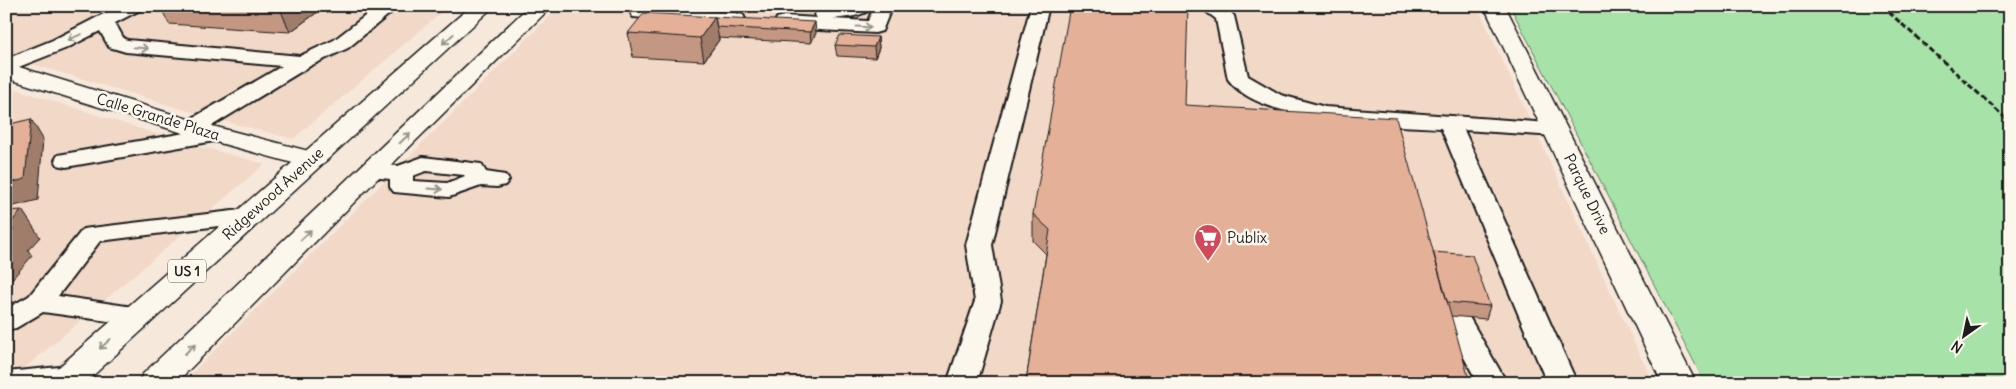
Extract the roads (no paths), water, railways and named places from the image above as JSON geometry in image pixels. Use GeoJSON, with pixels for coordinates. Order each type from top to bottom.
{"type":"FeatureCollection","features":[{"type":"Feature","properties":{"kind":"main road","name":"Ridgewood Avenue"},"geometry":{"type":"LineString","coordinates":[[66,380],[484,6]]}},
{"type":"Feature","properties":{"kind":"main road"},"geometry":{"type":"LineString","coordinates":[[155,383],[542,6]]}},
{"type":"Feature","properties":{"kind":"main road","name":"Parque Drive"},"geometry":{"type":"LineString","coordinates":[[1494,6],[1679,383]]}},
{"type":"Feature","properties":{"kind":"main road","name":"Calle Grande Plaza"},"geometry":{"type":"LineString","coordinates":[[6,70],[204,131],[311,160]]}},
{"type":"Feature","properties":{"kind":"lane"},"geometry":{"type":"LineString","coordinates":[[6,66],[105,22],[134,6]]}},
{"type":"Feature","properties":{"kind":"lane"},"geometry":{"type":"LineString","coordinates":[[66,160],[204,131],[302,62],[341,44],[390,6]]}},
{"type":"Feature","properties":{"kind":"lane"},"geometry":{"type":"LineString","coordinates":[[768,21],[840,13],[864,6]]}},
{"type":"Feature","properties":{"kind":"lane"},"geometry":{"type":"LineString","coordinates":[[640,13],[875,27],[883,6]]}},
{"type":"Feature","properties":{"kind":"lane"},"geometry":{"type":"LineString","coordinates":[[962,383],[988,301],[979,245],[1040,6]]}},
{"type":"Feature","properties":{"kind":"lane"},"geometry":{"type":"LineString","coordinates":[[1208,6],[1224,16],[1238,80],[1278,102],[1306,110],[1338,115],[1555,130]]}},
{"type":"Feature","properties":{"kind":"lane"},"geometry":{"type":"LineString","coordinates":[[105,22],[116,43],[126,46],[302,62]]}},
{"type":"Feature","properties":{"kind":"lane"},"geometry":{"type":"LineString","coordinates":[[1450,123],[1562,383]]}},
{"type":"Feature","properties":{"kind":"lane"},"geometry":{"type":"LineString","coordinates":[[370,172],[401,174],[402,187],[449,190],[488,180]]}},
{"type":"Feature","properties":{"kind":"lane"},"geometry":{"type":"LineString","coordinates":[[6,321],[39,302],[92,234],[249,216]]}},
{"type":"Feature","properties":{"kind":"lane"},"geometry":{"type":"LineString","coordinates":[[1430,296],[1447,302],[1493,383]]}},
{"type":"Feature","properties":{"kind":"lane"},"geometry":{"type":"LineString","coordinates":[[39,302],[137,316]]}},
{"type":"Feature","properties":{"kind":"lane"},"geometry":{"type":"LineString","coordinates":[[6,383],[66,380]]}},
{"type":"Feature","properties":{"kind":"railway"},"geometry":{"type":"LineString","coordinates":[[1882,6],[2010,122]]}},
{"type":"Feature","properties":{"kind":"place","name":"Publix"},"geometry":{"type":"Point","coordinates":[1208,262]}}]}
